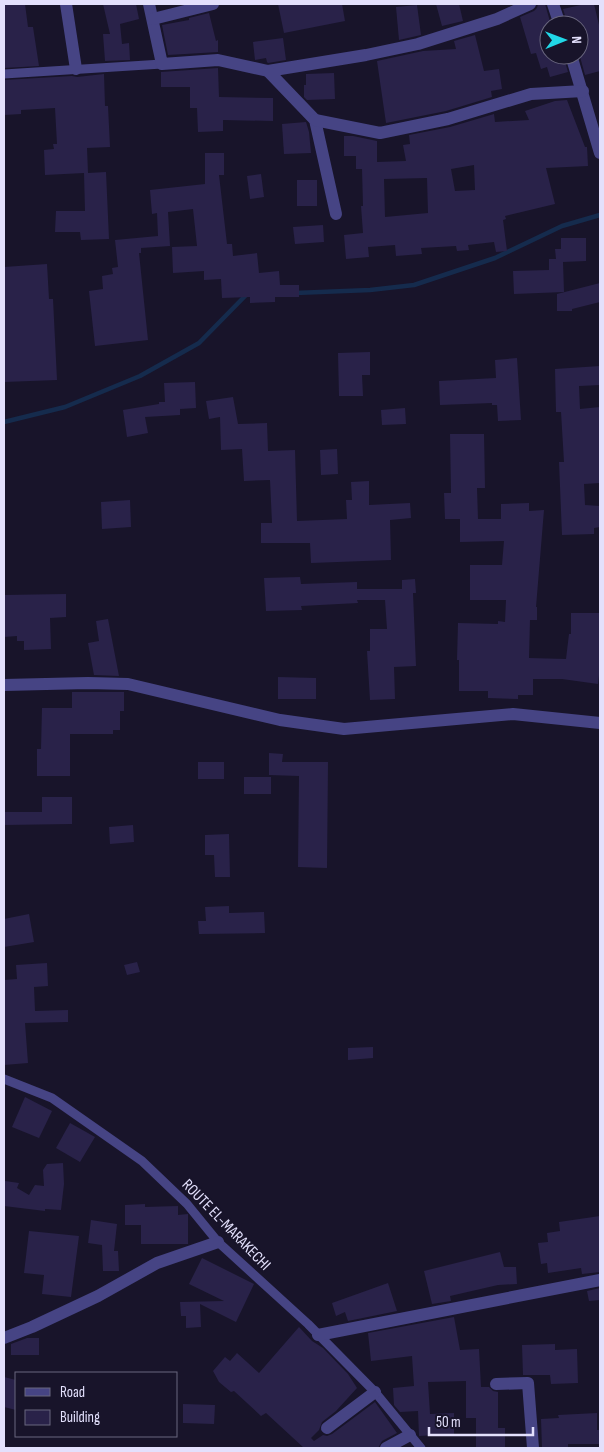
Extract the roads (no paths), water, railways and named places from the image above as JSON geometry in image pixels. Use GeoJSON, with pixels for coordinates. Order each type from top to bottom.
{"type":"FeatureCollection","features":[{"type":"Feature","properties":{"kind":"street"},"geometry":{"type":"LineString","coordinates":[[66,4],[76,69]]}},
{"type":"Feature","properties":{"kind":"street"},"geometry":{"type":"LineString","coordinates":[[149,4],[162,64],[218,60],[268,71],[366,55],[418,44],[498,19],[530,4]]}},
{"type":"Feature","properties":{"kind":"street"},"geometry":{"type":"LineString","coordinates":[[152,19],[213,4]]}},
{"type":"Feature","properties":{"kind":"street"},"geometry":{"type":"LineString","coordinates":[[574,65],[600,153]]}},
{"type":"Feature","properties":{"kind":"street"},"geometry":{"type":"LineString","coordinates":[[268,71],[315,120],[336,214]]}},
{"type":"Feature","properties":{"kind":"street"},"geometry":{"type":"LineString","coordinates":[[315,120],[380,133],[448,119],[531,94],[583,91]]}},
{"type":"Feature","properties":{"kind":"street"},"geometry":{"type":"LineString","coordinates":[[4,684],[128,684],[280,720],[344,729],[513,714],[600,723]]}},
{"type":"Feature","properties":{"kind":"street"},"geometry":{"type":"LineString","coordinates":[[4,1338],[98,1296],[157,1263],[218,1242]]}},
{"type":"Feature","properties":{"kind":"street"},"geometry":{"type":"LineString","coordinates":[[318,1335],[600,1280]]}},
{"type":"Feature","properties":{"kind":"street"},"geometry":{"type":"LineString","coordinates":[[496,1384],[528,1383],[533,1448]]}},
{"type":"Feature","properties":{"kind":"street"},"geometry":{"type":"LineString","coordinates":[[327,1428],[375,1392]]}},
{"type":"Feature","properties":{"kind":"street"},"geometry":{"type":"LineString","coordinates":[[386,1448],[410,1435]]}},
{"type":"Feature","properties":{"kind":"lane"},"geometry":{"type":"LineString","coordinates":[[4,74],[162,64]]}},
{"type":"Feature","properties":{"kind":"lane","name":"ROUTE EL-MARAKECHI"},"geometry":{"type":"LineString","coordinates":[[4,1079],[52,1098],[142,1161],[187,1204],[218,1242],[318,1335],[375,1392],[421,1448]]}},
{"type":"Feature","properties":{"kind":"waterway"},"geometry":{"type":"LineString","coordinates":[[295,293],[370,290],[414,285],[495,258],[562,226],[600,215]]}},
{"type":"Feature","properties":{"kind":"waterway"},"geometry":{"type":"LineString","coordinates":[[4,422],[65,407],[140,376],[199,343],[247,294]]}}]}
